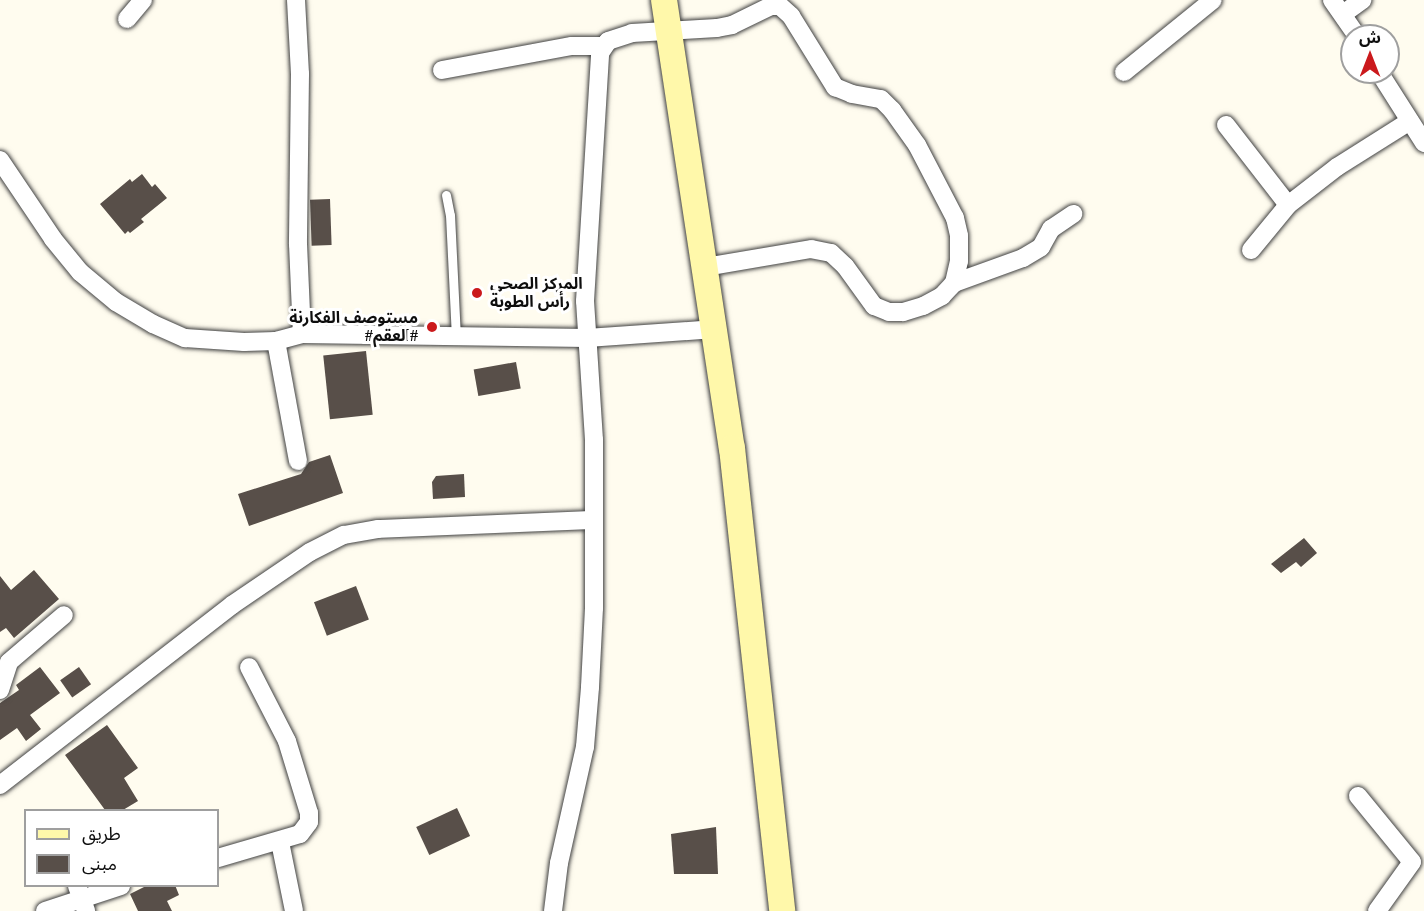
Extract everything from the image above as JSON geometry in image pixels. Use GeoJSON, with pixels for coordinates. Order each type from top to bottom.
{"type":"FeatureCollection","features":[{"type":"Feature","properties":{"kind":"street"},"geometry":{"type":"LineString","coordinates":[[127,19],[143,0]]}},
{"type":"Feature","properties":{"kind":"street"},"geometry":{"type":"LineString","coordinates":[[296,0],[300,74],[298,244],[302,334]]}},
{"type":"Feature","properties":{"kind":"street"},"geometry":{"type":"LineString","coordinates":[[664,0],[736,481],[782,911]]}},
{"type":"Feature","properties":{"kind":"street"},"geometry":{"type":"LineString","coordinates":[[1124,72],[1213,0]]}},
{"type":"Feature","properties":{"kind":"street"},"geometry":{"type":"LineString","coordinates":[[1349,24],[1338,7],[1362,0]]}},
{"type":"Feature","properties":{"kind":"street"},"geometry":{"type":"LineString","coordinates":[[553,911],[559,863],[585,747],[594,608],[594,440],[585,301],[599,63],[603,46],[608,41],[632,33],[717,28],[732,25],[771,6],[784,8],[835,87],[852,94],[881,99],[892,110],[917,145],[955,218],[959,236],[959,261],[954,283]]}},
{"type":"Feature","properties":{"kind":"street"},"geometry":{"type":"LineString","coordinates":[[442,70],[572,46],[603,46]]}},
{"type":"Feature","properties":{"kind":"street"},"geometry":{"type":"LineString","coordinates":[[1387,84],[1424,143]]}},
{"type":"Feature","properties":{"kind":"street"},"geometry":{"type":"LineString","coordinates":[[1251,250],[1288,205],[1337,166],[1410,121]]}},
{"type":"Feature","properties":{"kind":"street"},"geometry":{"type":"LineString","coordinates":[[1226,125],[1288,205]]}},
{"type":"Feature","properties":{"kind":"street"},"geometry":{"type":"LineString","coordinates":[[0,160],[53,239],[73,264],[116,302],[153,324],[185,338],[243,342],[276,340],[302,334],[587,338],[715,329]]}},
{"type":"Feature","properties":{"kind":"street"},"geometry":{"type":"LineString","coordinates":[[705,267],[811,249],[831,253],[845,266],[874,306],[889,312],[903,312],[923,306],[942,296],[954,283],[1023,258],[1041,247],[1052,229],[1072,214]]}},
{"type":"Feature","properties":{"kind":"street"},"geometry":{"type":"LineString","coordinates":[[276,340],[298,461]]}},
{"type":"Feature","properties":{"kind":"street"},"geometry":{"type":"LineString","coordinates":[[2,780],[232,604],[310,552],[344,535],[378,529],[594,520]]}},
{"type":"Feature","properties":{"kind":"street"},"geometry":{"type":"LineString","coordinates":[[0,690],[9,662],[64,615]]}},
{"type":"Feature","properties":{"kind":"street"},"geometry":{"type":"LineString","coordinates":[[219,858],[280,842],[305,830],[309,813],[287,741],[249,667]]}},
{"type":"Feature","properties":{"kind":"street"},"geometry":{"type":"LineString","coordinates":[[1358,796],[1412,862],[1377,911]]}},
{"type":"Feature","properties":{"kind":"street"},"geometry":{"type":"LineString","coordinates":[[280,842],[294,911]]}},
{"type":"Feature","properties":{"kind":"street"},"geometry":{"type":"LineString","coordinates":[[45,911],[115,887]]}},
{"type":"Feature","properties":{"kind":"lane"},"geometry":{"type":"LineString","coordinates":[[446,195],[450,215],[456,336]]}},
{"type":"Feature","properties":{"kind":"building"},"geometry":{"type":"Polygon","coordinates":[[[142,174],[152,187],[155,184],[167,198],[141,219],[144,222],[130,233],[128,231],[125,234],[100,204],[130,179],[132,182],[142,174]]]}},
{"type":"Feature","properties":{"kind":"building"},"geometry":{"type":"Polygon","coordinates":[[[330,199],[332,245],[312,246],[310,200],[330,199]]]}},
{"type":"Feature","properties":{"kind":"building"},"geometry":{"type":"Polygon","coordinates":[[[366,351],[373,415],[330,419],[323,355],[366,351]]]}},
{"type":"Feature","properties":{"kind":"building"},"geometry":{"type":"Polygon","coordinates":[[[516,362],[521,389],[478,396],[474,369],[516,362]]]}},
{"type":"Feature","properties":{"kind":"building"},"geometry":{"type":"Polygon","coordinates":[[[330,455],[343,493],[249,526],[238,494],[301,474],[309,462],[330,455]]]}},
{"type":"Feature","properties":{"kind":"building"},"geometry":{"type":"Polygon","coordinates":[[[464,474],[465,497],[433,499],[432,482],[436,476],[464,474]]]}},
{"type":"Feature","properties":{"kind":"building"},"geometry":{"type":"Polygon","coordinates":[[[1304,538],[1317,553],[1301,567],[1296,562],[1281,573],[1271,564],[1304,538]]]}},
{"type":"Feature","properties":{"kind":"building"},"geometry":{"type":"Polygon","coordinates":[[[34,570],[59,599],[14,638],[6,628],[0,632],[0,576],[11,590],[34,570]]]}},
{"type":"Feature","properties":{"kind":"building"},"geometry":{"type":"Polygon","coordinates":[[[356,586],[369,620],[327,636],[314,602],[356,586]]]}},
{"type":"Feature","properties":{"kind":"building"},"geometry":{"type":"Polygon","coordinates":[[[40,667],[60,693],[30,715],[41,729],[26,741],[17,728],[0,740],[0,703],[19,690],[16,685],[40,667]]]}},
{"type":"Feature","properties":{"kind":"building"},"geometry":{"type":"Polygon","coordinates":[[[79,667],[91,684],[72,697],[60,680],[79,667]]]}},
{"type":"Feature","properties":{"kind":"building"},"geometry":{"type":"Polygon","coordinates":[[[107,725],[138,768],[124,778],[138,801],[125,809],[104,809],[65,755],[107,725]]]}},
{"type":"Feature","properties":{"kind":"building"},"geometry":{"type":"Polygon","coordinates":[[[457,808],[470,836],[429,855],[416,827],[457,808]]]}},
{"type":"Feature","properties":{"kind":"building"},"geometry":{"type":"Polygon","coordinates":[[[716,827],[718,874],[674,874],[671,834],[716,827]]]}},
{"type":"Feature","properties":{"kind":"building"},"geometry":{"type":"Polygon","coordinates":[[[144,887],[176,887],[179,895],[167,901],[172,911],[138,911],[130,894],[144,887]]]}},
{"type":"Feature","properties":{"kind":"place","name":"المركز الصحي رأس الطوبة"},"geometry":{"type":"Point","coordinates":[477,293]}},
{"type":"Feature","properties":{"kind":"place","name":"مستوصف الفكارنة #العقم#"},"geometry":{"type":"Point","coordinates":[432,327]}}]}
